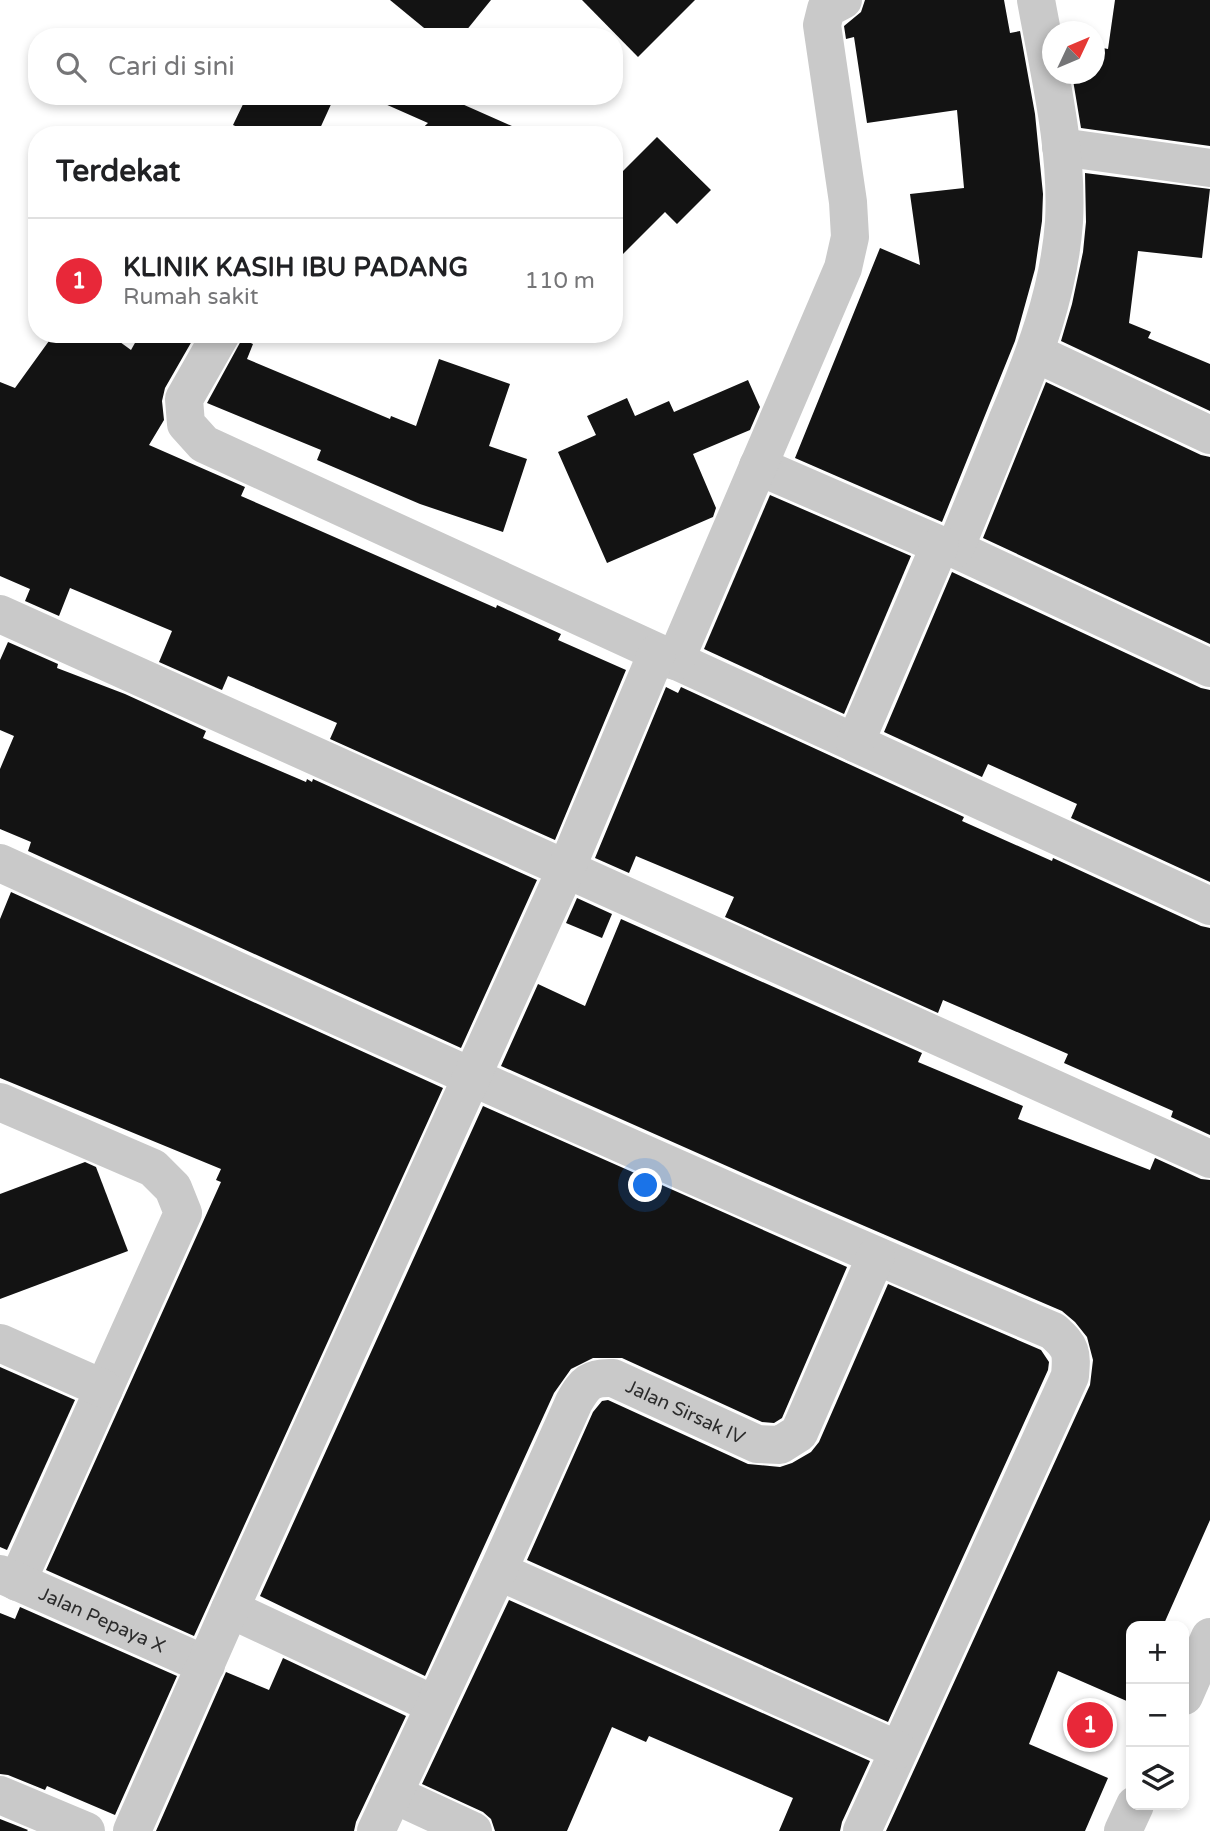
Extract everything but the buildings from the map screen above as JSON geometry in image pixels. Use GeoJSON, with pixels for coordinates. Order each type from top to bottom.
{"type":"FeatureCollection","features":[{"type":"Feature","properties":{"kind":"street"},"geometry":{"type":"LineString","coordinates":[[132,1831],[567,867],[758,466],[843,268],[850,237],[848,202],[821,25],[826,9],[843,0]]}},
{"type":"Feature","properties":{"kind":"street"},"geometry":{"type":"LineString","coordinates":[[855,743],[1035,353],[1052,298],[1064,221],[1061,147],[1036,0]]}},
{"type":"Feature","properties":{"kind":"street"},"geometry":{"type":"LineString","coordinates":[[1061,147],[1210,168]]}},
{"type":"Feature","properties":{"kind":"street"},"geometry":{"type":"LineString","coordinates":[[216,343],[184,399],[186,424],[204,444],[1210,906]]}},
{"type":"Feature","properties":{"kind":"street"},"geometry":{"type":"LineString","coordinates":[[1035,353],[1210,435]]}},
{"type":"Feature","properties":{"kind":"street"},"geometry":{"type":"LineString","coordinates":[[758,466],[947,547],[1210,668]]}},
{"type":"Feature","properties":{"kind":"street"},"geometry":{"type":"LineString","coordinates":[[0,614],[567,867],[1210,1159]]}},
{"type":"Feature","properties":{"kind":"street"},"geometry":{"type":"LineString","coordinates":[[0,863],[472,1077],[876,1256],[1053,1331],[1067,1343],[1072,1355],[1070,1377],[862,1831]]}},
{"type":"Feature","properties":{"kind":"street"},"geometry":{"type":"LineString","coordinates":[[0,1102],[153,1168],[173,1188],[183,1213],[104,1389],[9,1578]]}},
{"type":"Feature","properties":{"kind":"street","name":"Jalan Sirsak IV"},"geometry":{"type":"LineString","coordinates":[[498,1571],[574,1402],[585,1384],[599,1378],[613,1378],[757,1444],[780,1445],[799,1433],[876,1256]]}},
{"type":"Feature","properties":{"kind":"street"},"geometry":{"type":"LineString","coordinates":[[0,1343],[104,1389]]}},
{"type":"Feature","properties":{"kind":"street"},"geometry":{"type":"LineString","coordinates":[[376,1831],[498,1571],[898,1750]]}},
{"type":"Feature","properties":{"kind":"street","name":"Jalan Pepaya X"},"geometry":{"type":"LineString","coordinates":[[9,1578],[206,1665]]}},
{"type":"Feature","properties":{"kind":"street"},"geometry":{"type":"LineString","coordinates":[[230,1609],[435,1705]]}},
{"type":"Feature","properties":{"kind":"street"},"geometry":{"type":"LineString","coordinates":[[1189,1685],[1210,1637]]}},
{"type":"Feature","properties":{"kind":"street"},"geometry":{"type":"LineString","coordinates":[[393,1794],[473,1831]]}},
{"type":"Feature","properties":{"kind":"street"},"geometry":{"type":"LineString","coordinates":[[0,1796],[86,1831]]}},
{"type":"Feature","properties":{"kind":"street"},"geometry":{"type":"LineString","coordinates":[[1123,1831],[1133,1810]]}},
{"type":"Feature","properties":{"kind":"place","name":"KLINIK KASIH IBU PADANG"},"geometry":{"type":"Point","coordinates":[1090,1725]}}]}
